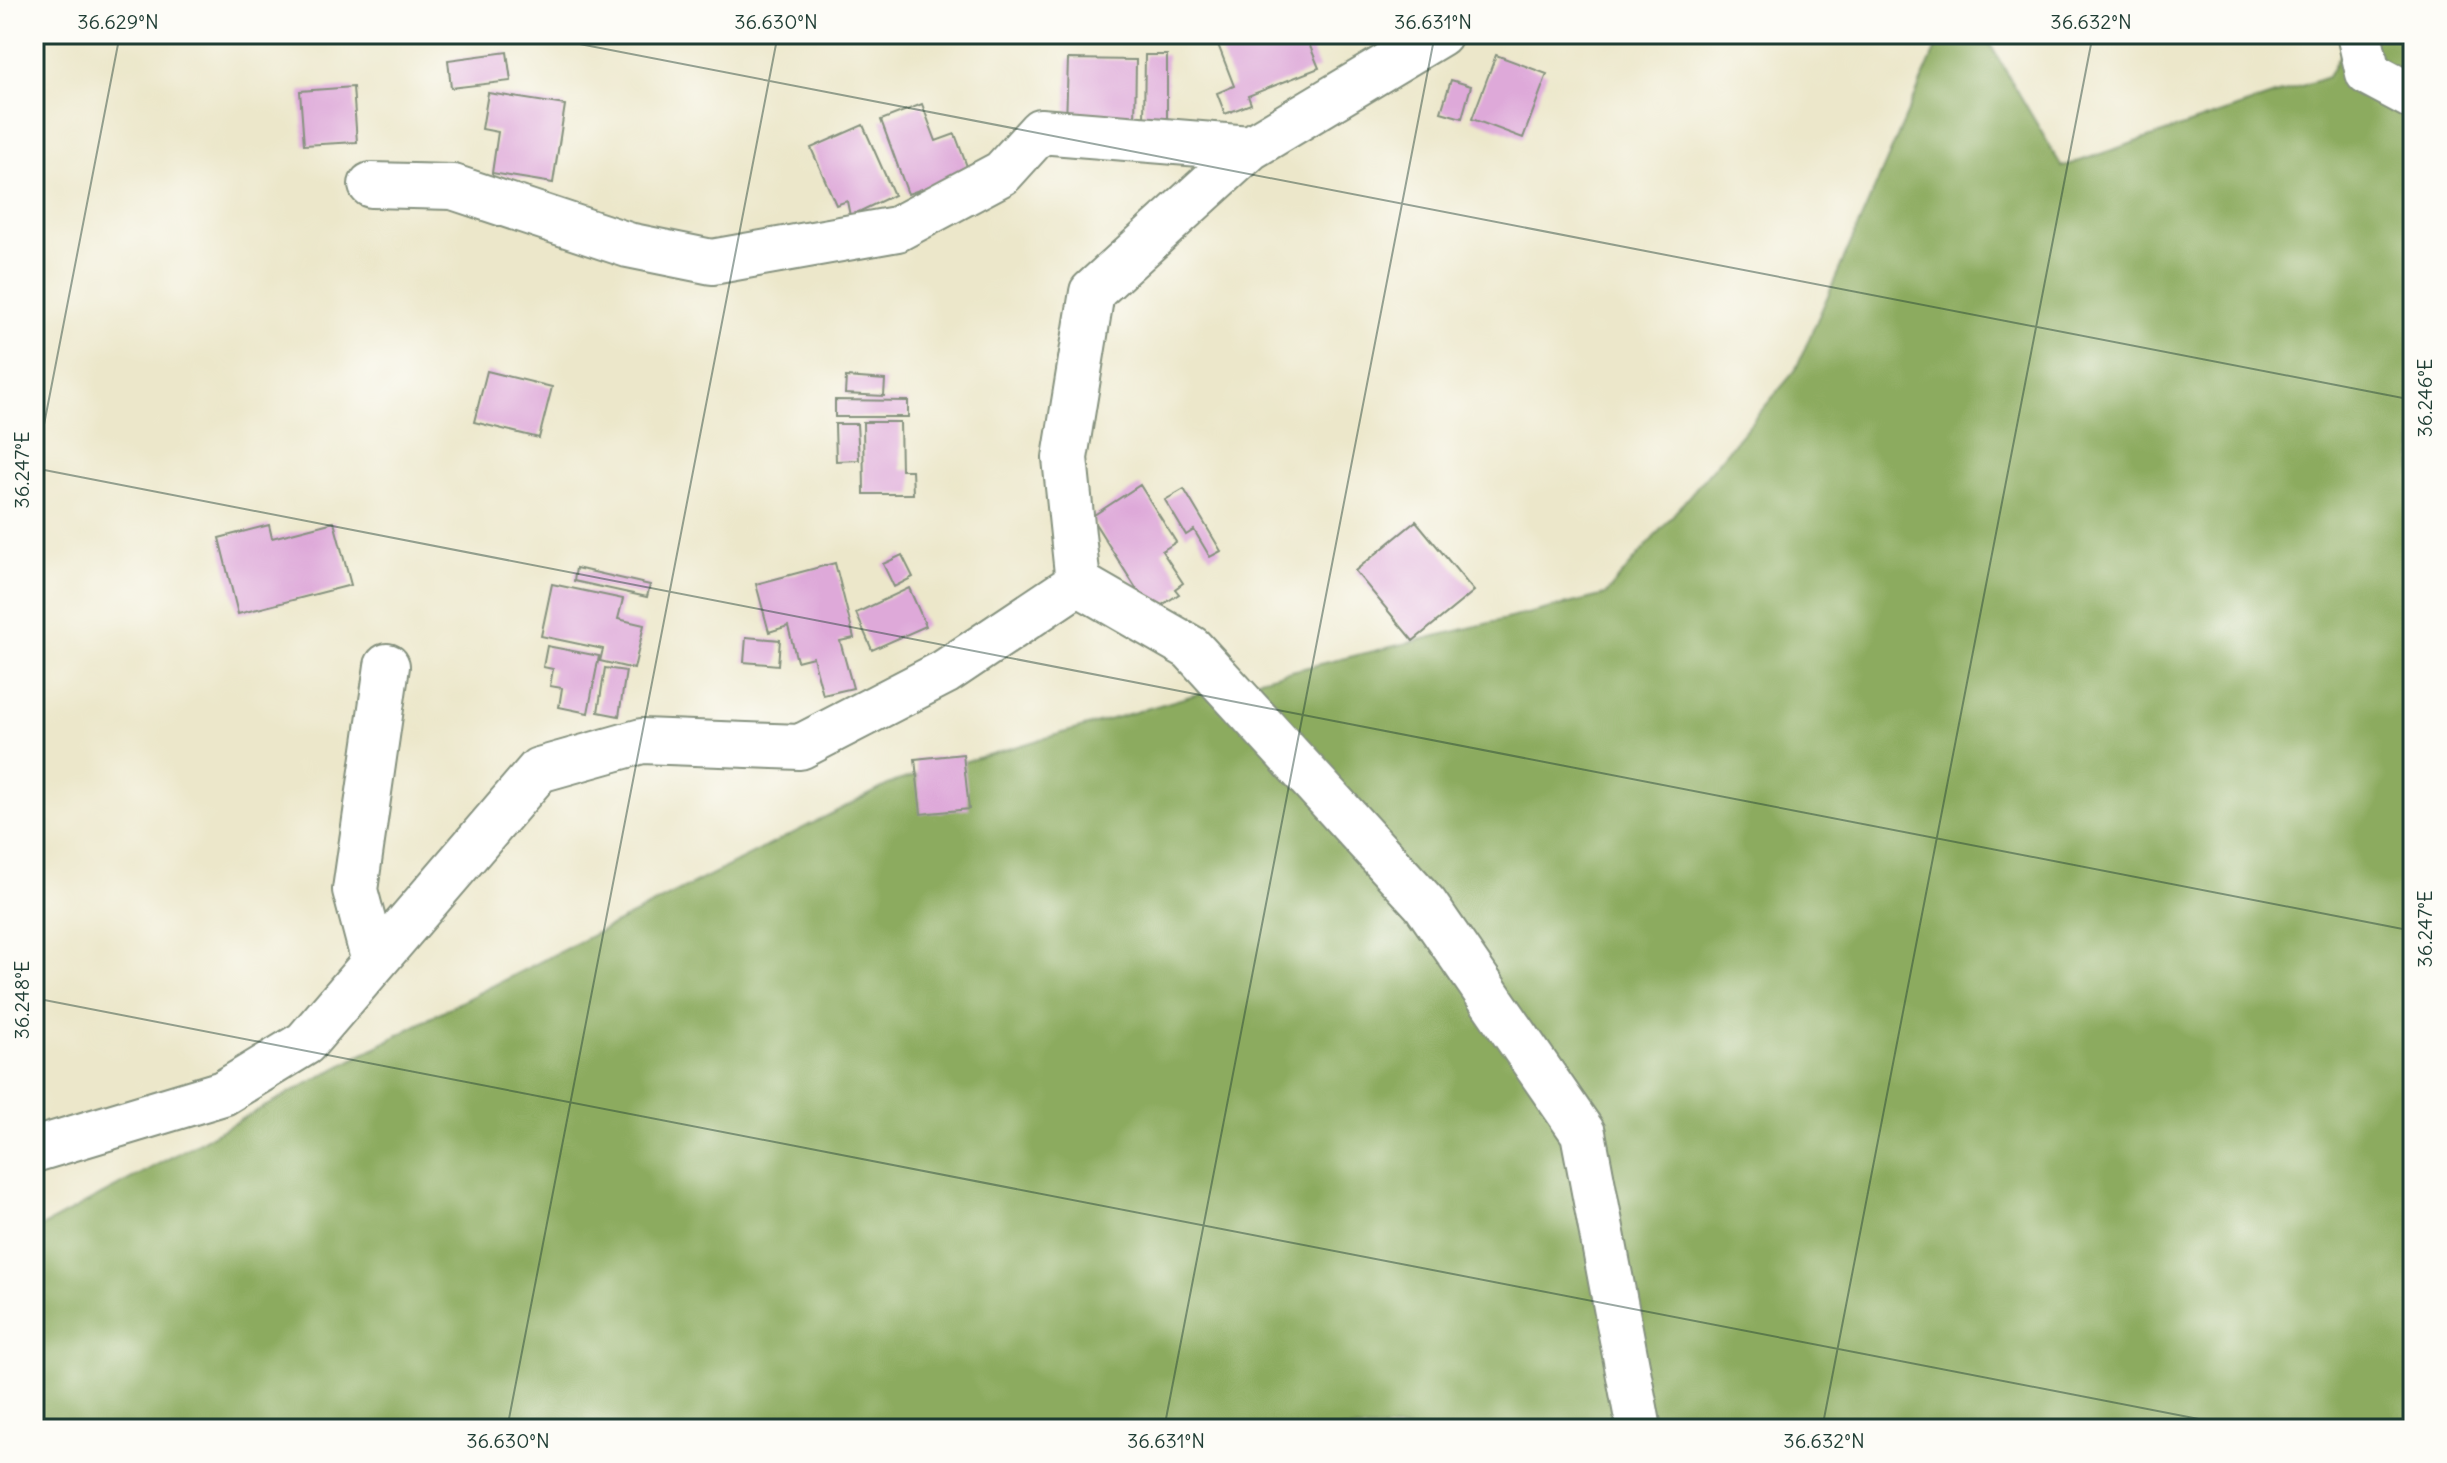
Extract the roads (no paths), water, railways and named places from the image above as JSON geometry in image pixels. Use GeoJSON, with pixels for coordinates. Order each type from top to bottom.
{"type":"FeatureCollection","features":[{"type":"Feature","properties":{"kind":"street"},"geometry":{"type":"LineString","coordinates":[[1078,583],[1065,458],[1092,292],[1250,148],[1440,34]]}},
{"type":"Feature","properties":{"kind":"street"},"geometry":{"type":"LineString","coordinates":[[2359,34],[2368,73],[2413,97]]}},
{"type":"Feature","properties":{"kind":"street"},"geometry":{"type":"LineString","coordinates":[[371,185],[453,187],[628,245],[712,262],[897,229],[1002,173],[1040,131],[1250,148]]}},
{"type":"Feature","properties":{"kind":"street"},"geometry":{"type":"LineString","coordinates":[[34,1150],[223,1093],[305,1043],[539,770],[642,741],[800,747],[945,672],[1078,583]]}},
{"type":"Feature","properties":{"kind":"street"},"geometry":{"type":"LineString","coordinates":[[1078,583],[1191,648],[1425,904],[1583,1133],[1639,1429]]}},
{"type":"Feature","properties":{"kind":"street"},"geometry":{"type":"LineString","coordinates":[[374,962],[355,890],[387,666]]}}]}
